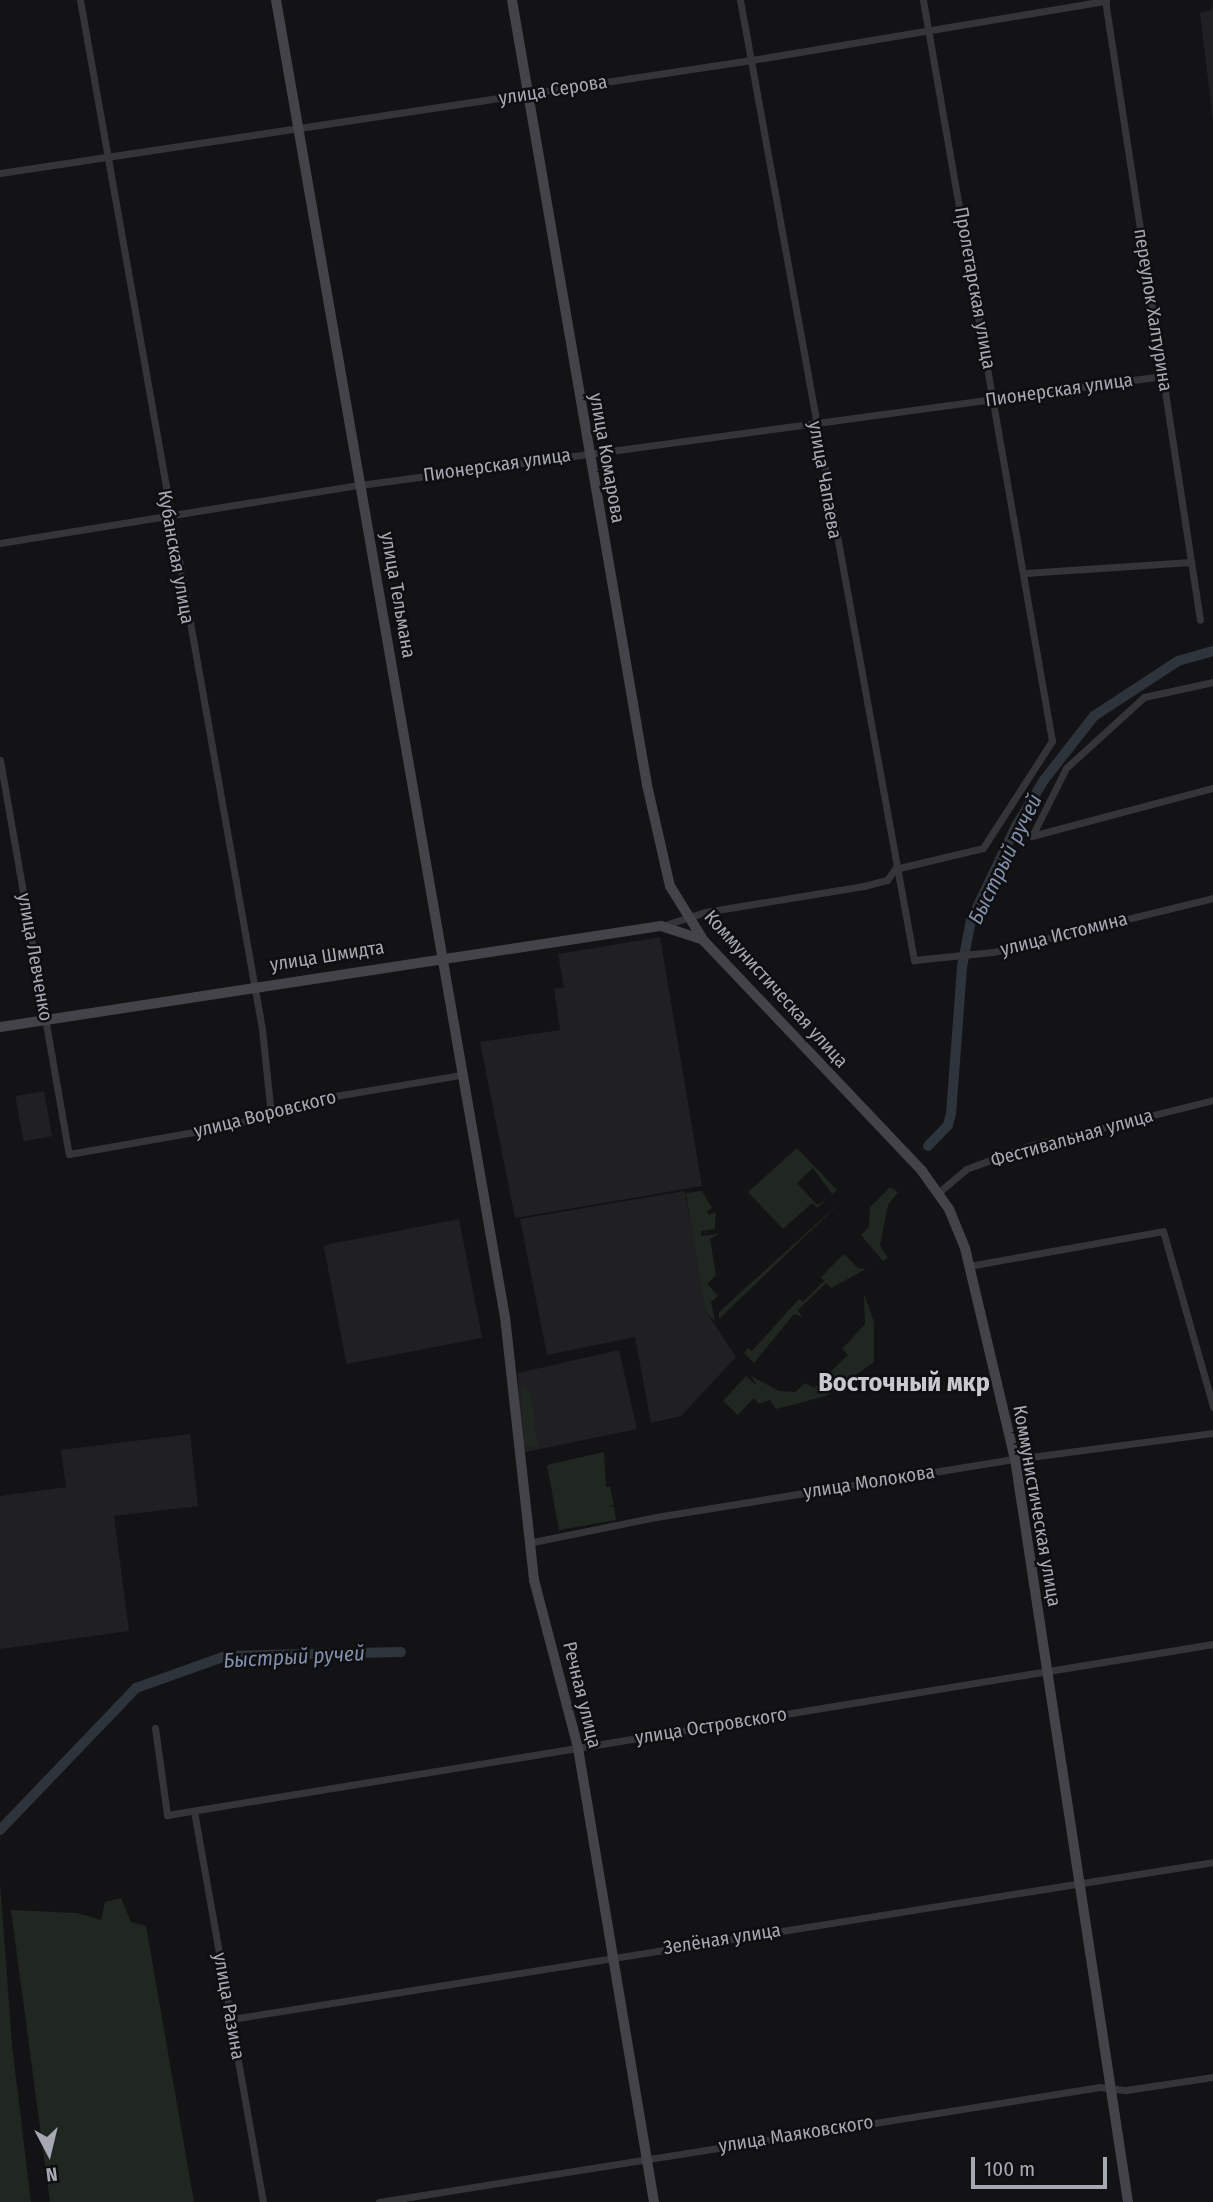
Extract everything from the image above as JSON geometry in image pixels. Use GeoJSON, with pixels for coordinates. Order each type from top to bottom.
{"type":"FeatureCollection","features":[{"type":"Feature","properties":{"kind":"street","name":"Кубанская улица"},"geometry":{"type":"LineString","coordinates":[[80,0],[271,1114]]}},
{"type":"Feature","properties":{"kind":"street","name":"улица Тельмана"},"geometry":{"type":"LineString","coordinates":[[276,0],[483,1196]]}},
{"type":"Feature","properties":{"kind":"street","name":"улица Комарова"},"geometry":{"type":"LineString","coordinates":[[512,0],[655,825],[670,886],[687,917]]}},
{"type":"Feature","properties":{"kind":"street","name":"улица Чапаева"},"geometry":{"type":"LineString","coordinates":[[740,0],[895,869],[914,960]]}},
{"type":"Feature","properties":{"kind":"street","name":"Пролетарская улица"},"geometry":{"type":"LineString","coordinates":[[923,0],[995,399],[1052,741]]}},
{"type":"Feature","properties":{"kind":"street","name":"улица Серова"},"geometry":{"type":"LineString","coordinates":[[0,173],[752,60],[1106,1]]}},
{"type":"Feature","properties":{"kind":"street","name":"переулок Халтурина"},"geometry":{"type":"LineString","coordinates":[[1106,1],[1200,620]]}},
{"type":"Feature","properties":{"kind":"street","name":"Пионерская улица"},"geometry":{"type":"LineString","coordinates":[[0,543],[168,513],[589,452],[1163,376]]}},
{"type":"Feature","properties":{"kind":"street"},"geometry":{"type":"LineString","coordinates":[[1025,573],[1191,562]]}},
{"type":"Feature","properties":{"kind":"street"},"geometry":{"type":"LineString","coordinates":[[1213,682],[1144,697],[1066,768],[1032,836],[1213,788]]}},
{"type":"Feature","properties":{"kind":"street","name":"улица Шмидта"},"geometry":{"type":"LineString","coordinates":[[0,1027],[251,985],[661,926],[687,917],[887,880],[895,869],[983,848],[1052,741]]}},
{"type":"Feature","properties":{"kind":"street","name":"улица Левченко"},"geometry":{"type":"LineString","coordinates":[[0,760],[69,1154]]}},
{"type":"Feature","properties":{"kind":"street","name":"улица Истомина"},"geometry":{"type":"LineString","coordinates":[[914,960],[993,951],[1213,898]]}},
{"type":"Feature","properties":{"kind":"street","name":"Коммунистическая улица"},"geometry":{"type":"LineString","coordinates":[[687,917],[704,941],[939,1192],[958,1230],[970,1266],[1014,1458],[1076,1883],[1128,2202]]}},
{"type":"Feature","properties":{"kind":"street","name":"улица Шмидта"},"geometry":{"type":"LineString","coordinates":[[661,926],[704,941]]}},
{"type":"Feature","properties":{"kind":"street","name":"улица Воровского"},"geometry":{"type":"LineString","coordinates":[[69,1154],[271,1114],[335,1096],[461,1075]]}},
{"type":"Feature","properties":{"kind":"street","name":"Фестивальная улица"},"geometry":{"type":"LineString","coordinates":[[939,1192],[966,1169],[1029,1146],[1213,1100]]}},
{"type":"Feature","properties":{"kind":"street","name":"Речная улица"},"geometry":{"type":"LineString","coordinates":[[483,1196],[508,1332],[528,1543],[578,1748],[616,1956],[654,2202]]}},
{"type":"Feature","properties":{"kind":"street"},"geometry":{"type":"LineString","coordinates":[[970,1266],[1163,1231],[1213,1407]]}},
{"type":"Feature","properties":{"kind":"street","name":"улица Молокова"},"geometry":{"type":"LineString","coordinates":[[528,1543],[611,1530],[622,1523],[656,1517],[1014,1458],[1213,1433]]}},
{"type":"Feature","properties":{"kind":"street","name":"улица Островского"},"geometry":{"type":"LineString","coordinates":[[155,1728],[167,1815],[1213,1644]]}},
{"type":"Feature","properties":{"kind":"street","name":"улица Разина"},"geometry":{"type":"LineString","coordinates":[[194,1811],[263,2202]]}},
{"type":"Feature","properties":{"kind":"street","name":"Зелёная улица"},"geometry":{"type":"LineString","coordinates":[[232,2019],[1213,1862]]}},
{"type":"Feature","properties":{"kind":"street","name":"улица Маяковского"},"geometry":{"type":"LineString","coordinates":[[379,2202],[1100,2087],[1111,2090],[1213,2077]]}},
{"type":"Feature","properties":{"kind":"shaded area"},"geometry":{"type":"Polygon","coordinates":[[[1213,0],[1213,121],[1200,13],[1212,10],[1213,0]]]}},
{"type":"Feature","properties":{"kind":"shaded area"},"geometry":{"type":"Polygon","coordinates":[[[660,937],[702,1186],[515,1218],[480,1042],[560,1030],[554,989],[564,987],[558,954],[660,937]]]}},
{"type":"Feature","properties":{"kind":"shaded area"},"geometry":{"type":"Polygon","coordinates":[[[44,1091],[52,1136],[23,1141],[15,1096],[44,1091]]]}},
{"type":"Feature","properties":{"kind":"shaded area"},"geometry":{"type":"Polygon","coordinates":[[[797,1148],[837,1190],[832,1194],[813,1168],[797,1183],[817,1205],[826,1200],[817,1208],[812,1203],[783,1229],[748,1192],[797,1148]]]}},
{"type":"Feature","properties":{"kind":"shaded area"},"geometry":{"type":"Polygon","coordinates":[[[890,1187],[898,1192],[888,1205],[880,1245],[888,1258],[883,1261],[861,1235],[869,1227],[870,1207],[890,1187]]]}},
{"type":"Feature","properties":{"kind":"shaded area"},"geometry":{"type":"Polygon","coordinates":[[[685,1191],[707,1313],[736,1357],[681,1416],[651,1423],[635,1337],[547,1355],[520,1219],[685,1191]]]}},
{"type":"Feature","properties":{"kind":"shaded area"},"geometry":{"type":"Polygon","coordinates":[[[702,1191],[712,1208],[707,1211],[709,1215],[716,1212],[715,1229],[701,1231],[701,1236],[719,1234],[710,1239],[716,1275],[707,1284],[718,1296],[711,1302],[715,1321],[706,1312],[686,1193],[702,1191]]]}},
{"type":"Feature","properties":{"kind":"shaded area"},"geometry":{"type":"Polygon","coordinates":[[[846,1197],[719,1319],[719,1312],[846,1197]]]}},
{"type":"Feature","properties":{"kind":"shaded area"},"geometry":{"type":"Polygon","coordinates":[[[459,1219],[482,1338],[347,1364],[324,1245],[459,1219]]]}},
{"type":"Feature","properties":{"kind":"shaded area"},"geometry":{"type":"Polygon","coordinates":[[[844,1254],[858,1268],[866,1269],[831,1288],[826,1283],[798,1310],[802,1317],[794,1314],[754,1363],[744,1353],[748,1348],[752,1351],[799,1299],[803,1302],[824,1281],[821,1277],[844,1254]]]}},
{"type":"Feature","properties":{"kind":"shaded area"},"geometry":{"type":"Polygon","coordinates":[[[864,1294],[874,1322],[874,1362],[826,1396],[776,1409],[770,1400],[759,1404],[754,1398],[738,1415],[723,1401],[746,1376],[757,1386],[751,1376],[779,1391],[795,1392],[805,1383],[814,1388],[848,1355],[842,1349],[865,1324],[864,1294]]]}},
{"type":"Feature","properties":{"kind":"shaded area"},"geometry":{"type":"Polygon","coordinates":[[[619,1350],[637,1429],[521,1453],[518,1373],[619,1350]]]}},
{"type":"Feature","properties":{"kind":"shaded area"},"geometry":{"type":"Polygon","coordinates":[[[521,1386],[530,1392],[538,1448],[524,1444],[521,1386]]]}},
{"type":"Feature","properties":{"kind":"shaded area"},"geometry":{"type":"Polygon","coordinates":[[[190,1434],[198,1506],[114,1516],[129,1631],[0,1649],[0,1496],[66,1487],[61,1450],[190,1434]]]}},
{"type":"Feature","properties":{"kind":"shaded area"},"geometry":{"type":"Polygon","coordinates":[[[604,1452],[606,1487],[610,1487],[614,1505],[609,1506],[614,1507],[616,1520],[559,1530],[547,1465],[604,1452]]]}},
{"type":"Feature","properties":{"kind":"shaded area"},"geometry":{"type":"Polygon","coordinates":[[[0,1882],[12,2045],[31,2202],[0,2202],[0,1882]]]}},
{"type":"Feature","properties":{"kind":"shaded area"},"geometry":{"type":"Polygon","coordinates":[[[121,1898],[131,1922],[146,1926],[194,2202],[50,2202],[11,1910],[77,1913],[101,1920],[105,1902],[121,1898]]]}},
{"type":"Feature","properties":{"kind":"waterway","name":"Быстрый ручей"},"geometry":{"type":"LineString","coordinates":[[928,1146],[948,1125],[951,1114],[962,967],[971,920],[1016,826],[1044,780],[1094,716],[1178,661],[1213,651]]}},
{"type":"Feature","properties":{"kind":"waterway","name":"Быстрый ручей"},"geometry":{"type":"LineString","coordinates":[[0,1830],[136,1688],[226,1656],[401,1652]]}},
{"type":"Feature","properties":{"kind":"district","name":"Восточный мкр"},"geometry":{"type":"Point","coordinates":[904,1383]}}]}
